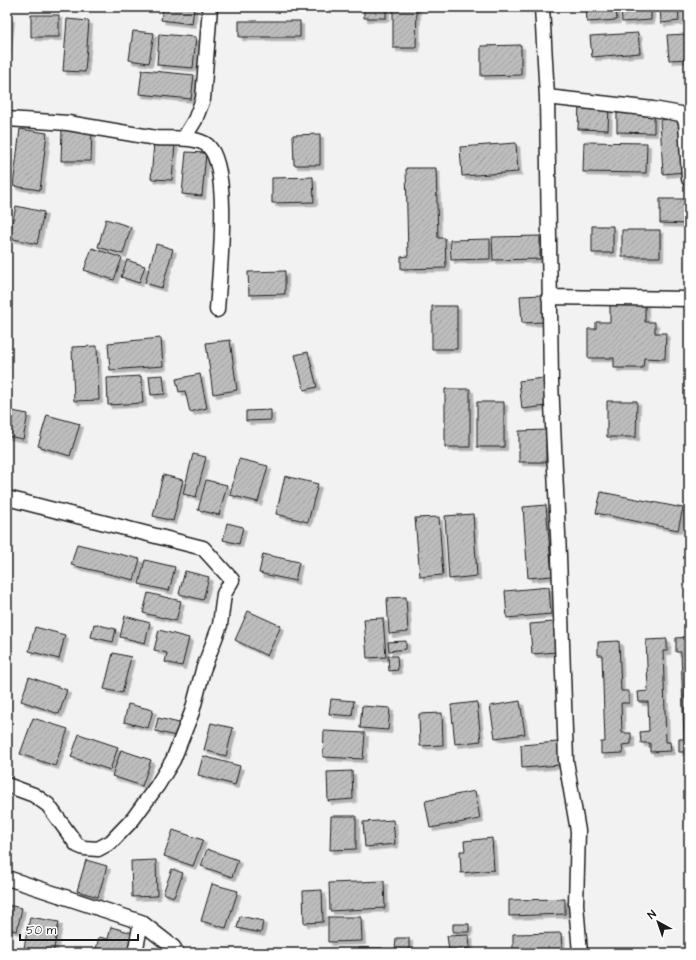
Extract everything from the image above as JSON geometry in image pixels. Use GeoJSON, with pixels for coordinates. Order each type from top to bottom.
{"type":"FeatureCollection","features":[{"type":"Feature","properties":{"kind":"street"},"geometry":{"type":"LineString","coordinates":[[184,138],[196,120],[203,99],[210,7]]}},
{"type":"Feature","properties":{"kind":"street"},"geometry":{"type":"LineString","coordinates":[[542,7],[547,97],[551,382],[566,761],[578,831],[576,904],[580,953]]}},
{"type":"Feature","properties":{"kind":"street"},"geometry":{"type":"LineString","coordinates":[[547,97],[653,109],[681,114],[686,121],[689,179]]}},
{"type":"Feature","properties":{"kind":"street"},"geometry":{"type":"LineString","coordinates":[[7,119],[68,123],[156,138],[184,138],[197,140],[207,145],[214,153],[218,163],[223,208],[217,310]]}},
{"type":"Feature","properties":{"kind":"street"},"geometry":{"type":"LineString","coordinates":[[549,297],[689,299]]}},
{"type":"Feature","properties":{"kind":"street"},"geometry":{"type":"LineString","coordinates":[[7,498],[203,548],[232,580],[224,594],[220,624],[203,670],[192,712],[173,760],[157,786],[133,819],[111,842],[98,849],[84,848],[76,845],[48,805],[34,795],[7,785]]}},
{"type":"Feature","properties":{"kind":"street"},"geometry":{"type":"LineString","coordinates":[[7,878],[141,922],[173,947],[176,953]]}},
{"type":"Feature","properties":{"kind":"street"},"geometry":{"type":"LineString","coordinates":[[135,953],[141,922]]}},
{"type":"Feature","properties":{"kind":"building"},"geometry":{"type":"Polygon","coordinates":[[[163,7],[194,7],[192,24],[161,20],[163,7]]]}},
{"type":"Feature","properties":{"kind":"building"},"geometry":{"type":"Polygon","coordinates":[[[364,7],[386,7],[386,18],[364,18],[364,7]]]}},
{"type":"Feature","properties":{"kind":"building"},"geometry":{"type":"Polygon","coordinates":[[[393,7],[417,7],[416,48],[393,48],[393,7]]]}},
{"type":"Feature","properties":{"kind":"building"},"geometry":{"type":"Polygon","coordinates":[[[586,7],[616,7],[617,20],[587,22],[586,7]]]}},
{"type":"Feature","properties":{"kind":"building"},"geometry":{"type":"Polygon","coordinates":[[[621,7],[651,7],[651,20],[622,22],[621,7]]]}},
{"type":"Feature","properties":{"kind":"building"},"geometry":{"type":"Polygon","coordinates":[[[660,7],[678,7],[679,21],[661,23],[660,7]]]}},
{"type":"Feature","properties":{"kind":"building"},"geometry":{"type":"Polygon","coordinates":[[[31,15],[59,15],[59,37],[31,37],[31,15]]]}},
{"type":"Feature","properties":{"kind":"building"},"geometry":{"type":"Polygon","coordinates":[[[7,18],[11,18],[7,55],[7,18]]]}},
{"type":"Feature","properties":{"kind":"building"},"geometry":{"type":"Polygon","coordinates":[[[67,19],[89,21],[85,72],[63,71],[67,19]]]}},
{"type":"Feature","properties":{"kind":"building"},"geometry":{"type":"Polygon","coordinates":[[[239,21],[300,21],[300,37],[239,37],[239,21]]]}},
{"type":"Feature","properties":{"kind":"building"},"geometry":{"type":"Polygon","coordinates":[[[133,31],[154,33],[149,63],[129,60],[133,31]]]}},
{"type":"Feature","properties":{"kind":"building"},"geometry":{"type":"Polygon","coordinates":[[[638,33],[640,53],[592,57],[590,36],[638,33]]]}},
{"type":"Feature","properties":{"kind":"building"},"geometry":{"type":"Polygon","coordinates":[[[159,34],[196,37],[193,68],[157,65],[159,34]]]}},
{"type":"Feature","properties":{"kind":"building"},"geometry":{"type":"Polygon","coordinates":[[[689,34],[689,59],[669,60],[667,35],[689,34]]]}},
{"type":"Feature","properties":{"kind":"building"},"geometry":{"type":"Polygon","coordinates":[[[521,45],[521,75],[481,76],[481,46],[521,45]]]}},
{"type":"Feature","properties":{"kind":"building"},"geometry":{"type":"Polygon","coordinates":[[[142,70],[194,75],[191,99],[139,94],[142,70]]]}},
{"type":"Feature","properties":{"kind":"building"},"geometry":{"type":"Polygon","coordinates":[[[579,104],[609,105],[608,130],[578,129],[579,104]]]}},
{"type":"Feature","properties":{"kind":"building"},"geometry":{"type":"Polygon","coordinates":[[[617,109],[654,110],[654,133],[617,132],[617,109]]]}},
{"type":"Feature","properties":{"kind":"building"},"geometry":{"type":"Polygon","coordinates":[[[682,118],[684,172],[663,174],[660,120],[682,118]]]}},
{"type":"Feature","properties":{"kind":"building"},"geometry":{"type":"Polygon","coordinates":[[[20,129],[47,133],[40,190],[13,186],[20,129]]]}},
{"type":"Feature","properties":{"kind":"building"},"geometry":{"type":"Polygon","coordinates":[[[62,129],[92,129],[91,161],[61,161],[62,129]]]}},
{"type":"Feature","properties":{"kind":"building"},"geometry":{"type":"Polygon","coordinates":[[[320,134],[320,165],[294,165],[293,135],[320,134]]]}},
{"type":"Feature","properties":{"kind":"building"},"geometry":{"type":"Polygon","coordinates":[[[584,142],[647,143],[646,173],[583,172],[584,142]]]}},
{"type":"Feature","properties":{"kind":"building"},"geometry":{"type":"Polygon","coordinates":[[[154,143],[175,144],[172,180],[151,179],[154,143]]]}},
{"type":"Feature","properties":{"kind":"building"},"geometry":{"type":"Polygon","coordinates":[[[516,143],[518,172],[462,176],[460,147],[516,143]]]}},
{"type":"Feature","properties":{"kind":"building"},"geometry":{"type":"Polygon","coordinates":[[[186,152],[206,153],[202,196],[182,194],[186,152]]]}},
{"type":"Feature","properties":{"kind":"building"},"geometry":{"type":"Polygon","coordinates":[[[406,168],[436,168],[438,238],[445,238],[446,268],[401,269],[401,257],[408,256],[406,168]]]}},
{"type":"Feature","properties":{"kind":"building"},"geometry":{"type":"Polygon","coordinates":[[[313,177],[314,202],[272,203],[272,178],[313,177]]]}},
{"type":"Feature","properties":{"kind":"building"},"geometry":{"type":"Polygon","coordinates":[[[660,199],[689,199],[689,224],[660,223],[660,199]]]}},
{"type":"Feature","properties":{"kind":"building"},"geometry":{"type":"Polygon","coordinates":[[[16,206],[44,212],[37,244],[9,238],[16,206]]]}},
{"type":"Feature","properties":{"kind":"building"},"geometry":{"type":"Polygon","coordinates":[[[106,219],[131,227],[123,254],[98,247],[106,219]]]}},
{"type":"Feature","properties":{"kind":"building"},"geometry":{"type":"Polygon","coordinates":[[[592,226],[613,226],[613,253],[592,253],[592,226]]]}},
{"type":"Feature","properties":{"kind":"building"},"geometry":{"type":"Polygon","coordinates":[[[622,230],[660,230],[660,257],[622,257],[622,230]]]}},
{"type":"Feature","properties":{"kind":"building"},"geometry":{"type":"Polygon","coordinates":[[[540,236],[540,259],[493,260],[492,237],[540,236]]]}},
{"type":"Feature","properties":{"kind":"building"},"geometry":{"type":"Polygon","coordinates":[[[490,239],[490,259],[451,260],[450,240],[490,239]]]}},
{"type":"Feature","properties":{"kind":"building"},"geometry":{"type":"Polygon","coordinates":[[[156,244],[173,249],[162,288],[145,283],[156,244]]]}},
{"type":"Feature","properties":{"kind":"building"},"geometry":{"type":"Polygon","coordinates":[[[92,248],[122,258],[114,280],[84,270],[92,248]]]}},
{"type":"Feature","properties":{"kind":"building"},"geometry":{"type":"Polygon","coordinates":[[[127,260],[145,266],[139,283],[121,277],[127,260]]]}},
{"type":"Feature","properties":{"kind":"building"},"geometry":{"type":"Polygon","coordinates":[[[285,271],[285,294],[249,295],[248,272],[285,271]]]}},
{"type":"Feature","properties":{"kind":"building"},"geometry":{"type":"Polygon","coordinates":[[[543,295],[544,322],[522,323],[520,296],[543,295]]]}},
{"type":"Feature","properties":{"kind":"building"},"geometry":{"type":"Polygon","coordinates":[[[610,300],[645,300],[645,322],[655,322],[655,333],[666,333],[665,359],[644,358],[643,368],[614,368],[614,358],[588,358],[588,329],[596,329],[596,322],[610,322],[610,300]]]}},
{"type":"Feature","properties":{"kind":"building"},"geometry":{"type":"Polygon","coordinates":[[[432,306],[457,306],[457,349],[432,349],[432,306]]]}},
{"type":"Feature","properties":{"kind":"building"},"geometry":{"type":"Polygon","coordinates":[[[161,338],[163,366],[110,370],[108,343],[161,338]]]}},
{"type":"Feature","properties":{"kind":"building"},"geometry":{"type":"Polygon","coordinates":[[[230,340],[237,390],[213,394],[206,343],[230,340]]]}},
{"type":"Feature","properties":{"kind":"building"},"geometry":{"type":"Polygon","coordinates":[[[97,346],[99,400],[74,401],[72,347],[97,346]]]}},
{"type":"Feature","properties":{"kind":"building"},"geometry":{"type":"Polygon","coordinates":[[[308,352],[317,387],[304,390],[295,355],[308,352]]]}},
{"type":"Feature","properties":{"kind":"building"},"geometry":{"type":"Polygon","coordinates":[[[200,374],[207,408],[190,412],[185,391],[179,392],[176,379],[200,374]]]}},
{"type":"Feature","properties":{"kind":"building"},"geometry":{"type":"Polygon","coordinates":[[[163,375],[165,394],[151,395],[149,376],[163,375]]]}},
{"type":"Feature","properties":{"kind":"building"},"geometry":{"type":"Polygon","coordinates":[[[141,376],[143,403],[108,405],[107,378],[141,376]]]}},
{"type":"Feature","properties":{"kind":"building"},"geometry":{"type":"Polygon","coordinates":[[[544,378],[547,406],[522,409],[519,381],[544,378]]]}},
{"type":"Feature","properties":{"kind":"building"},"geometry":{"type":"Polygon","coordinates":[[[445,389],[470,389],[470,447],[445,447],[445,389]]]}},
{"type":"Feature","properties":{"kind":"building"},"geometry":{"type":"Polygon","coordinates":[[[607,401],[637,401],[636,437],[607,437],[607,401]]]}},
{"type":"Feature","properties":{"kind":"building"},"geometry":{"type":"Polygon","coordinates":[[[477,402],[504,402],[504,447],[477,447],[477,402]]]}},
{"type":"Feature","properties":{"kind":"building"},"geometry":{"type":"Polygon","coordinates":[[[7,410],[28,414],[23,439],[7,436],[7,410]]]}},
{"type":"Feature","properties":{"kind":"building"},"geometry":{"type":"Polygon","coordinates":[[[271,410],[271,420],[246,421],[246,411],[271,410]]]}},
{"type":"Feature","properties":{"kind":"building"},"geometry":{"type":"Polygon","coordinates":[[[47,415],[80,424],[70,456],[38,446],[47,415]]]}},
{"type":"Feature","properties":{"kind":"building"},"geometry":{"type":"Polygon","coordinates":[[[546,430],[546,462],[519,462],[519,431],[546,430]]]}},
{"type":"Feature","properties":{"kind":"building"},"geometry":{"type":"Polygon","coordinates":[[[193,454],[206,457],[196,497],[183,494],[193,454]]]}},
{"type":"Feature","properties":{"kind":"building"},"geometry":{"type":"Polygon","coordinates":[[[239,459],[268,466],[258,502],[230,495],[239,459]]]}},
{"type":"Feature","properties":{"kind":"building"},"geometry":{"type":"Polygon","coordinates":[[[163,475],[183,480],[173,521],[153,516],[163,475]]]}},
{"type":"Feature","properties":{"kind":"building"},"geometry":{"type":"Polygon","coordinates":[[[285,476],[318,484],[308,522],[276,514],[285,476]]]}},
{"type":"Feature","properties":{"kind":"building"},"geometry":{"type":"Polygon","coordinates":[[[206,480],[227,485],[219,515],[198,510],[206,480]]]}},
{"type":"Feature","properties":{"kind":"building"},"geometry":{"type":"Polygon","coordinates":[[[601,492],[683,508],[678,530],[596,513],[601,492]]]}},
{"type":"Feature","properties":{"kind":"building"},"geometry":{"type":"Polygon","coordinates":[[[546,505],[552,576],[528,578],[523,507],[546,505]]]}},
{"type":"Feature","properties":{"kind":"building"},"geometry":{"type":"Polygon","coordinates":[[[473,514],[477,576],[449,579],[445,516],[473,514]]]}},
{"type":"Feature","properties":{"kind":"building"},"geometry":{"type":"Polygon","coordinates":[[[439,517],[443,575],[420,577],[415,518],[439,517]]]}},
{"type":"Feature","properties":{"kind":"building"},"geometry":{"type":"Polygon","coordinates":[[[227,523],[243,527],[239,544],[223,540],[227,523]]]}},
{"type":"Feature","properties":{"kind":"building"},"geometry":{"type":"Polygon","coordinates":[[[77,544],[140,559],[134,580],[71,565],[77,544]]]}},
{"type":"Feature","properties":{"kind":"building"},"geometry":{"type":"Polygon","coordinates":[[[263,554],[299,562],[295,581],[259,573],[263,554]]]}},
{"type":"Feature","properties":{"kind":"building"},"geometry":{"type":"Polygon","coordinates":[[[145,560],[175,567],[169,591],[139,584],[145,560]]]}},
{"type":"Feature","properties":{"kind":"building"},"geometry":{"type":"Polygon","coordinates":[[[185,571],[209,577],[203,600],[179,594],[185,571]]]}},
{"type":"Feature","properties":{"kind":"building"},"geometry":{"type":"Polygon","coordinates":[[[549,587],[551,614],[507,618],[505,591],[549,587]]]}},
{"type":"Feature","properties":{"kind":"building"},"geometry":{"type":"Polygon","coordinates":[[[148,593],[181,601],[176,621],[143,613],[148,593]]]}},
{"type":"Feature","properties":{"kind":"building"},"geometry":{"type":"Polygon","coordinates":[[[406,597],[408,632],[389,634],[387,598],[406,597]]]}},
{"type":"Feature","properties":{"kind":"building"},"geometry":{"type":"Polygon","coordinates":[[[248,611],[281,626],[267,656],[235,640],[248,611]]]}},
{"type":"Feature","properties":{"kind":"building"},"geometry":{"type":"Polygon","coordinates":[[[125,616],[150,623],[145,643],[120,637],[125,616]]]}},
{"type":"Feature","properties":{"kind":"building"},"geometry":{"type":"Polygon","coordinates":[[[383,618],[386,657],[367,658],[364,619],[383,618]]]}},
{"type":"Feature","properties":{"kind":"building"},"geometry":{"type":"Polygon","coordinates":[[[554,622],[556,652],[532,654],[530,624],[554,622]]]}},
{"type":"Feature","properties":{"kind":"building"},"geometry":{"type":"Polygon","coordinates":[[[94,624],[116,629],[113,642],[91,637],[94,624]]]}},
{"type":"Feature","properties":{"kind":"building"},"geometry":{"type":"Polygon","coordinates":[[[35,627],[65,635],[59,659],[29,651],[35,627]]]}},
{"type":"Feature","properties":{"kind":"building"},"geometry":{"type":"Polygon","coordinates":[[[159,630],[189,638],[182,666],[165,662],[167,653],[154,650],[159,630]]]}},
{"type":"Feature","properties":{"kind":"building"},"geometry":{"type":"Polygon","coordinates":[[[689,637],[689,752],[679,752],[679,739],[684,739],[681,652],[676,652],[676,638],[689,637]]]}},
{"type":"Feature","properties":{"kind":"building"},"geometry":{"type":"Polygon","coordinates":[[[667,639],[667,651],[663,651],[666,742],[670,742],[671,751],[650,752],[650,743],[641,743],[640,732],[649,731],[648,702],[639,702],[638,692],[648,691],[646,640],[667,639]]]}},
{"type":"Feature","properties":{"kind":"building"},"geometry":{"type":"Polygon","coordinates":[[[406,641],[406,649],[389,651],[388,642],[406,641]]]}},
{"type":"Feature","properties":{"kind":"building"},"geometry":{"type":"Polygon","coordinates":[[[619,641],[621,691],[629,691],[629,703],[621,703],[622,733],[631,733],[631,744],[622,745],[623,753],[601,754],[601,742],[605,742],[602,655],[598,655],[598,642],[619,641]]]}},
{"type":"Feature","properties":{"kind":"building"},"geometry":{"type":"Polygon","coordinates":[[[113,653],[131,657],[122,693],[104,689],[113,653]]]}},
{"type":"Feature","properties":{"kind":"building"},"geometry":{"type":"Polygon","coordinates":[[[388,656],[397,656],[398,670],[389,671],[388,656]]]}},
{"type":"Feature","properties":{"kind":"building"},"geometry":{"type":"Polygon","coordinates":[[[29,677],[67,690],[59,714],[21,701],[29,677]]]}},
{"type":"Feature","properties":{"kind":"building"},"geometry":{"type":"Polygon","coordinates":[[[331,699],[354,701],[352,716],[329,714],[331,699]]]}},
{"type":"Feature","properties":{"kind":"building"},"geometry":{"type":"Polygon","coordinates":[[[520,701],[525,734],[495,738],[490,706],[520,701]]]}},
{"type":"Feature","properties":{"kind":"building"},"geometry":{"type":"Polygon","coordinates":[[[477,702],[481,741],[455,744],[451,705],[477,702]]]}},
{"type":"Feature","properties":{"kind":"building"},"geometry":{"type":"Polygon","coordinates":[[[128,704],[153,710],[148,728],[124,722],[128,704]]]}},
{"type":"Feature","properties":{"kind":"building"},"geometry":{"type":"Polygon","coordinates":[[[362,706],[390,708],[388,730],[360,728],[362,706]]]}},
{"type":"Feature","properties":{"kind":"building"},"geometry":{"type":"Polygon","coordinates":[[[442,713],[443,745],[420,746],[419,714],[442,713]]]}},
{"type":"Feature","properties":{"kind":"building"},"geometry":{"type":"Polygon","coordinates":[[[33,718],[68,729],[55,766],[20,754],[33,718]]]}},
{"type":"Feature","properties":{"kind":"building"},"geometry":{"type":"Polygon","coordinates":[[[158,718],[179,723],[176,736],[155,731],[158,718]]]}},
{"type":"Feature","properties":{"kind":"building"},"geometry":{"type":"Polygon","coordinates":[[[211,723],[233,728],[226,756],[204,750],[211,723]]]}},
{"type":"Feature","properties":{"kind":"building"},"geometry":{"type":"Polygon","coordinates":[[[324,731],[365,733],[363,759],[323,757],[324,731]]]}},
{"type":"Feature","properties":{"kind":"building"},"geometry":{"type":"Polygon","coordinates":[[[79,734],[118,747],[110,770],[71,757],[79,734]]]}},
{"type":"Feature","properties":{"kind":"building"},"geometry":{"type":"Polygon","coordinates":[[[558,742],[560,765],[522,768],[521,745],[558,742]]]}},
{"type":"Feature","properties":{"kind":"building"},"geometry":{"type":"Polygon","coordinates":[[[121,750],[151,760],[142,786],[112,776],[121,750]]]}},
{"type":"Feature","properties":{"kind":"building"},"geometry":{"type":"Polygon","coordinates":[[[203,756],[240,766],[235,785],[198,775],[203,756]]]}},
{"type":"Feature","properties":{"kind":"building"},"geometry":{"type":"Polygon","coordinates":[[[352,771],[353,799],[328,801],[327,772],[352,771]]]}},
{"type":"Feature","properties":{"kind":"building"},"geometry":{"type":"Polygon","coordinates":[[[475,791],[480,819],[430,828],[425,801],[475,791]]]}},
{"type":"Feature","properties":{"kind":"building"},"geometry":{"type":"Polygon","coordinates":[[[331,816],[356,816],[356,849],[330,850],[331,816]]]}},
{"type":"Feature","properties":{"kind":"building"},"geometry":{"type":"Polygon","coordinates":[[[393,820],[395,844],[365,847],[363,822],[393,820]]]}},
{"type":"Feature","properties":{"kind":"building"},"geometry":{"type":"Polygon","coordinates":[[[173,830],[203,840],[193,866],[164,856],[173,830]]]}},
{"type":"Feature","properties":{"kind":"building"},"geometry":{"type":"Polygon","coordinates":[[[492,838],[494,870],[461,873],[460,851],[465,851],[464,841],[492,838]]]}},
{"type":"Feature","properties":{"kind":"building"},"geometry":{"type":"Polygon","coordinates":[[[207,849],[238,860],[232,877],[201,866],[207,849]]]}},
{"type":"Feature","properties":{"kind":"building"},"geometry":{"type":"Polygon","coordinates":[[[86,860],[107,866],[98,897],[77,891],[86,860]]]}},
{"type":"Feature","properties":{"kind":"building"},"geometry":{"type":"Polygon","coordinates":[[[156,860],[157,896],[132,897],[131,861],[156,860]]]}},
{"type":"Feature","properties":{"kind":"building"},"geometry":{"type":"Polygon","coordinates":[[[172,869],[183,873],[174,897],[163,893],[172,869]]]}},
{"type":"Feature","properties":{"kind":"building"},"geometry":{"type":"Polygon","coordinates":[[[384,881],[385,908],[330,911],[329,883],[384,881]]]}},
{"type":"Feature","properties":{"kind":"building"},"geometry":{"type":"Polygon","coordinates":[[[212,884],[238,891],[226,928],[201,921],[212,884]]]}},
{"type":"Feature","properties":{"kind":"building"},"geometry":{"type":"Polygon","coordinates":[[[322,890],[323,922],[304,923],[303,891],[322,890]]]}},
{"type":"Feature","properties":{"kind":"building"},"geometry":{"type":"Polygon","coordinates":[[[565,899],[565,914],[509,916],[509,900],[565,899]]]}},
{"type":"Feature","properties":{"kind":"building"},"geometry":{"type":"Polygon","coordinates":[[[7,905],[22,908],[17,931],[7,929],[7,905]]]}},
{"type":"Feature","properties":{"kind":"building"},"geometry":{"type":"Polygon","coordinates":[[[240,916],[263,921],[261,933],[237,928],[240,916]]]}},
{"type":"Feature","properties":{"kind":"building"},"geometry":{"type":"Polygon","coordinates":[[[30,917],[59,922],[53,953],[23,953],[30,917]]]}},
{"type":"Feature","properties":{"kind":"building"},"geometry":{"type":"Polygon","coordinates":[[[328,917],[361,917],[362,941],[328,942],[328,917]]]}},
{"type":"Feature","properties":{"kind":"building"},"geometry":{"type":"Polygon","coordinates":[[[453,924],[469,924],[469,932],[453,932],[453,924]]]}},
{"type":"Feature","properties":{"kind":"building"},"geometry":{"type":"Polygon","coordinates":[[[111,927],[133,933],[128,953],[95,953],[99,937],[108,939],[111,927]]]}},
{"type":"Feature","properties":{"kind":"building"},"geometry":{"type":"Polygon","coordinates":[[[561,933],[562,953],[513,953],[513,934],[561,933]]]}},
{"type":"Feature","properties":{"kind":"building"},"geometry":{"type":"Polygon","coordinates":[[[469,935],[470,948],[449,950],[447,936],[469,935]]]}},
{"type":"Feature","properties":{"kind":"building"},"geometry":{"type":"Polygon","coordinates":[[[396,938],[409,938],[409,950],[395,950],[396,938]]]}},
{"type":"Feature","properties":{"kind":"building"},"geometry":{"type":"Polygon","coordinates":[[[359,948],[382,948],[381,953],[359,953],[359,948]]]}},
{"type":"Feature","properties":{"kind":"building"},"geometry":{"type":"Polygon","coordinates":[[[329,949],[357,951],[357,953],[328,953],[329,949]]]}}]}
